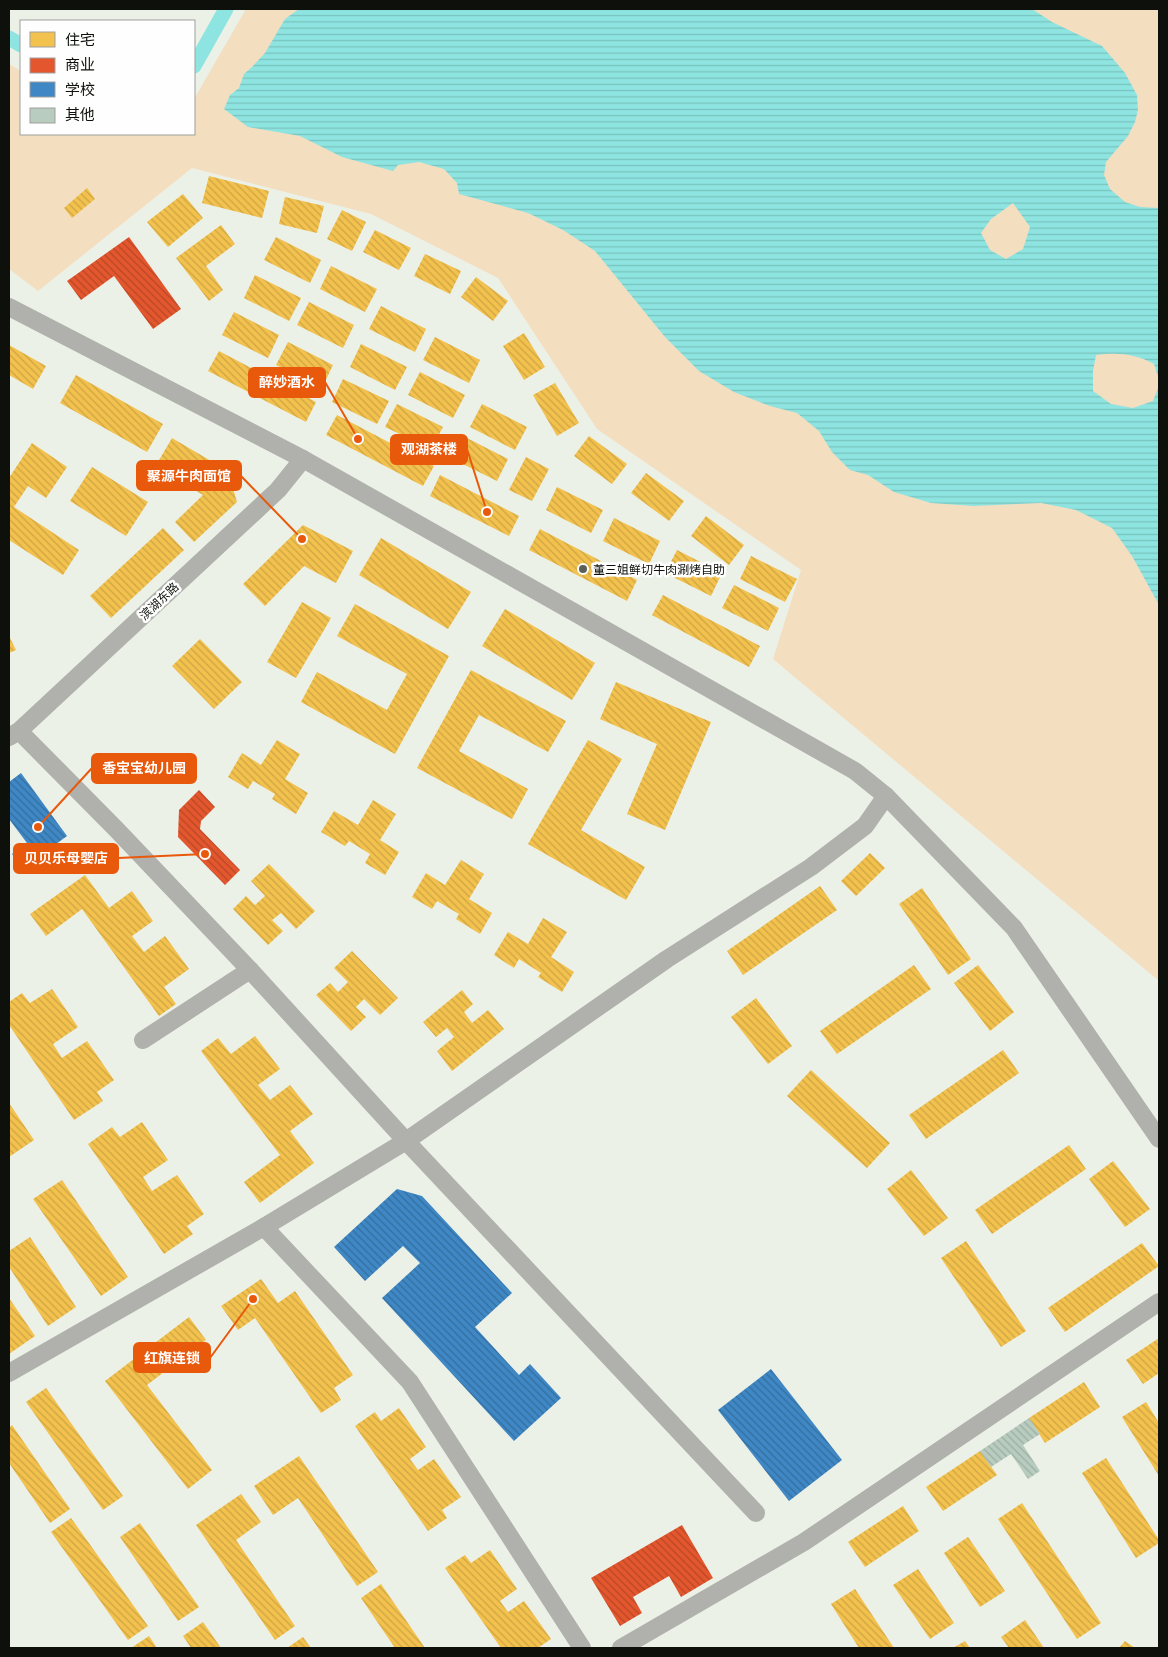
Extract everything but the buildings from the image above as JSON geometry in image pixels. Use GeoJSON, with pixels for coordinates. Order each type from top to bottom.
{"type":"FeatureCollection","features":[{"type":"Feature","properties":{"kind":"street"},"geometry":{"type":"LineString","coordinates":[[9,307],[303,459],[855,771],[886,796],[1014,928],[1159,1139]]}},
{"type":"Feature","properties":{"kind":"street","name":"滨湖东路"},"geometry":{"type":"LineString","coordinates":[[14,734],[278,490],[303,459]]}},
{"type":"Feature","properties":{"kind":"street"},"geometry":{"type":"LineString","coordinates":[[14,734],[116,829],[250,970],[406,1141],[756,1513]]}},
{"type":"Feature","properties":{"kind":"street"},"geometry":{"type":"LineString","coordinates":[[9,1373],[264,1227],[406,1141],[667,959],[811,867],[865,826],[886,796]]}},
{"type":"Feature","properties":{"kind":"street"},"geometry":{"type":"LineString","coordinates":[[143,1040],[250,970]]}},
{"type":"Feature","properties":{"kind":"street"},"geometry":{"type":"LineString","coordinates":[[264,1227],[410,1382],[582,1648]]}},
{"type":"Feature","properties":{"kind":"street"},"geometry":{"type":"LineString","coordinates":[[621,1648],[804,1542],[1159,1302]]}},
{"type":"Feature","properties":{"kind":"shaded area"},"geometry":{"type":"Polygon","coordinates":[[[246,9],[1159,9],[1159,981],[773,659],[801,570],[597,429],[498,278],[371,214],[192,168],[38,291],[9,269],[9,64],[20,70],[20,135],[195,135],[195,97],[246,9]]]}},
{"type":"Feature","properties":{"kind":"water"},"geometry":{"type":"Polygon","coordinates":[[[299,9],[1032,9],[1052,22],[1102,46],[1125,73],[1137,95],[1138,110],[1135,122],[1128,136],[1106,162],[1104,175],[1110,189],[1125,202],[1140,207],[1159,208],[1159,380],[1154,364],[1140,358],[1126,355],[1096,355],[1093,371],[1093,391],[1111,404],[1133,408],[1153,401],[1159,386],[1159,605],[1132,556],[1112,528],[1076,510],[1041,503],[974,506],[931,503],[894,492],[868,475],[850,470],[832,452],[819,431],[797,413],[770,406],[734,392],[699,371],[665,337],[595,251],[563,230],[528,213],[459,194],[457,183],[444,169],[419,162],[398,165],[393,171],[342,157],[300,136],[248,127],[224,109],[230,95],[239,88],[244,74],[265,53],[285,19],[299,9]],[[1013,203],[991,219],[981,233],[990,250],[1006,259],[1023,249],[1030,227],[1013,203]]]}},
{"type":"Feature","properties":{"kind":"waterway"},"geometry":{"type":"LineString","coordinates":[[195,64],[226,9]]}},
{"type":"Feature","properties":{"kind":"waterway"},"geometry":{"type":"LineString","coordinates":[[9,38],[20,44]]}},
{"type":"Feature","properties":{"kind":"place","name":"醉妙酒水"},"geometry":{"type":"Point","coordinates":[358,439]}},
{"type":"Feature","properties":{"kind":"place","name":"观湖茶楼"},"geometry":{"type":"Point","coordinates":[487,512]}},
{"type":"Feature","properties":{"kind":"place","name":"聚源牛肉面馆"},"geometry":{"type":"Point","coordinates":[302,539]}},
{"type":"Feature","properties":{"kind":"place","name":"董三姐鲜切牛肉涮烤自助"},"geometry":{"type":"Point","coordinates":[583,569]}},
{"type":"Feature","properties":{"kind":"place","name":"香宝宝幼儿园"},"geometry":{"type":"Point","coordinates":[38,827]}},
{"type":"Feature","properties":{"kind":"place","name":"贝贝乐母婴店"},"geometry":{"type":"Point","coordinates":[205,854]}},
{"type":"Feature","properties":{"kind":"place","name":"红旗连锁"},"geometry":{"type":"Point","coordinates":[253,1299]}}]}
